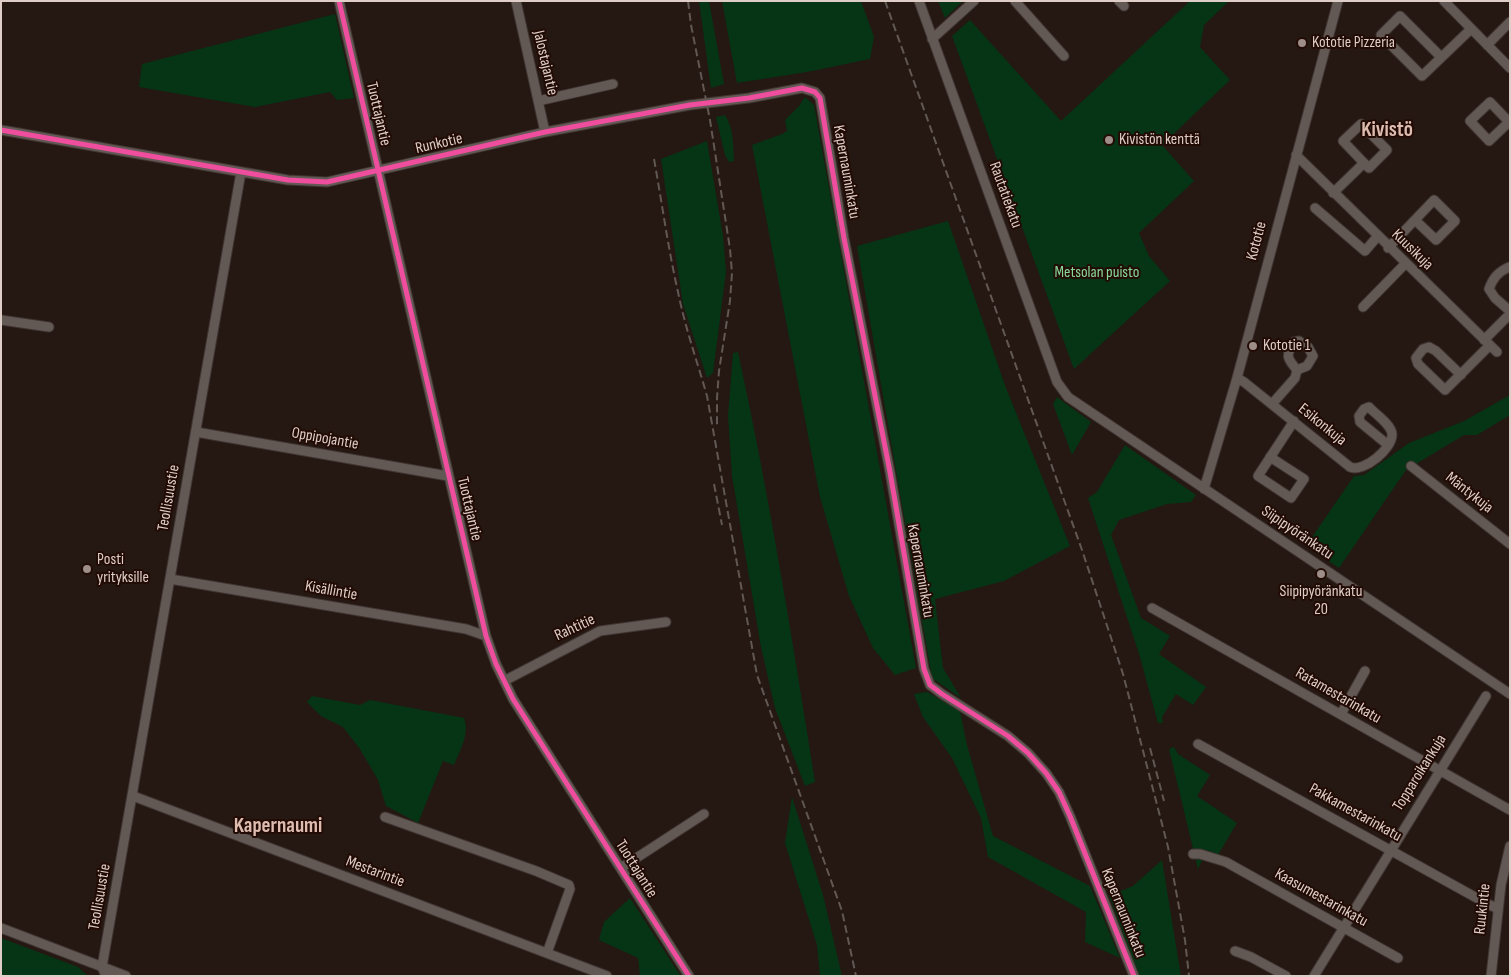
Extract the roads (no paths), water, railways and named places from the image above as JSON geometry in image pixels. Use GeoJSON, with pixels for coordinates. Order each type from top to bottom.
{"type":"FeatureCollection","features":[{"type":"Feature","properties":{"kind":"street","name":"Tuottajantie"},"geometry":{"type":"LineString","coordinates":[[339,1],[486,636],[513,699],[689,976]]}},
{"type":"Feature","properties":{"kind":"street","name":"Jalostajantie"},"geometry":{"type":"LineString","coordinates":[[516,1],[545,132]]}},
{"type":"Feature","properties":{"kind":"street","name":"Rautatiekatu"},"geometry":{"type":"LineString","coordinates":[[918,1],[1057,382],[1068,397]]}},
{"type":"Feature","properties":{"kind":"street"},"geometry":{"type":"LineString","coordinates":[[932,39],[974,1]]}},
{"type":"Feature","properties":{"kind":"street"},"geometry":{"type":"LineString","coordinates":[[1014,1],[1064,56]]}},
{"type":"Feature","properties":{"kind":"street","name":"Kototie"},"geometry":{"type":"LineString","coordinates":[[1204,489],[1237,378],[1338,1]]}},
{"type":"Feature","properties":{"kind":"street"},"geometry":{"type":"LineString","coordinates":[[1444,1],[1510,68]]}},
{"type":"Feature","properties":{"kind":"street"},"geometry":{"type":"LineString","coordinates":[[1441,57],[1400,16],[1381,35],[1422,76],[1471,28]]}},
{"type":"Feature","properties":{"kind":"street"},"geometry":{"type":"LineString","coordinates":[[1487,45],[1510,22]]}},
{"type":"Feature","properties":{"kind":"street"},"geometry":{"type":"LineString","coordinates":[[538,101],[613,84]]}},
{"type":"Feature","properties":{"kind":"street","name":"Runkotie"},"geometry":{"type":"LineString","coordinates":[[1,130],[241,172],[307,182],[327,182],[545,132],[690,105],[748,98],[802,88],[815,92],[820,98]]}},
{"type":"Feature","properties":{"kind":"street","name":"Kapernauminkatu"},"geometry":{"type":"LineString","coordinates":[[820,98],[844,238],[890,472],[924,669],[930,684],[942,694],[1016,742],[1036,762],[1054,786],[1070,816],[1134,976]]}},
{"type":"Feature","properties":{"kind":"street"},"geometry":{"type":"LineString","coordinates":[[1361,124],[1387,150],[1368,168],[1364,163],[1343,141],[1361,124]]}},
{"type":"Feature","properties":{"kind":"street","name":"Kuusikuja"},"geometry":{"type":"LineString","coordinates":[[1296,156],[1388,248],[1497,352]]}},
{"type":"Feature","properties":{"kind":"street"},"geometry":{"type":"LineString","coordinates":[[1333,193],[1364,163]]}},
{"type":"Feature","properties":{"kind":"street","name":"Teollisuustie"},"geometry":{"type":"LineString","coordinates":[[104,971],[241,172]]}},
{"type":"Feature","properties":{"kind":"street"},"geometry":{"type":"LineString","coordinates":[[1388,248],[1414,220],[1434,200],[1455,221],[1436,240],[1414,220]]}},
{"type":"Feature","properties":{"kind":"street"},"geometry":{"type":"LineString","coordinates":[[1315,208],[1365,251],[1378,237]]}},
{"type":"Feature","properties":{"kind":"street"},"geometry":{"type":"LineString","coordinates":[[1363,307],[1405,264]]}},
{"type":"Feature","properties":{"kind":"street"},"geometry":{"type":"LineString","coordinates":[[1461,375],[1436,351],[1429,347],[1423,349],[1416,358],[1418,364],[1445,390],[1461,375],[1510,312],[1489,289],[1492,280],[1500,272],[1510,268]]}},
{"type":"Feature","properties":{"kind":"street"},"geometry":{"type":"LineString","coordinates":[[1,320],[49,327]]}},
{"type":"Feature","properties":{"kind":"street"},"geometry":{"type":"LineString","coordinates":[[1272,404],[1295,378],[1297,370]]}},
{"type":"Feature","properties":{"kind":"street","name":"Esikonkuja"},"geometry":{"type":"LineString","coordinates":[[1237,378],[1355,469],[1368,465],[1388,445]]}},
{"type":"Feature","properties":{"kind":"street","name":"Siipipyöränkatu"},"geometry":{"type":"LineString","coordinates":[[1068,397],[1510,694]]}},
{"type":"Feature","properties":{"kind":"street"},"geometry":{"type":"LineString","coordinates":[[1270,457],[1304,479],[1291,498],[1258,476],[1270,457],[1294,421]]}},
{"type":"Feature","properties":{"kind":"street","name":"Oppipojantie"},"geometry":{"type":"LineString","coordinates":[[196,432],[448,476]]}},
{"type":"Feature","properties":{"kind":"street","name":"Mäntykuja"},"geometry":{"type":"LineString","coordinates":[[1411,466],[1510,544]]}},
{"type":"Feature","properties":{"kind":"street","name":"Kisällintie"},"geometry":{"type":"LineString","coordinates":[[170,579],[466,629],[486,636]]}},
{"type":"Feature","properties":{"kind":"street","name":"Ratamestarinkatu"},"geometry":{"type":"LineString","coordinates":[[1152,608],[1510,810]]}},
{"type":"Feature","properties":{"kind":"street","name":"Rahtitie"},"geometry":{"type":"LineString","coordinates":[[504,681],[600,631],[666,622]]}},
{"type":"Feature","properties":{"kind":"street"},"geometry":{"type":"LineString","coordinates":[[1341,714],[1365,671]]}},
{"type":"Feature","properties":{"kind":"street","name":"Topparoikankuja"},"geometry":{"type":"LineString","coordinates":[[1314,976],[1486,696]]}},
{"type":"Feature","properties":{"kind":"street","name":"Pakkamestarinkatu"},"geometry":{"type":"LineString","coordinates":[[1198,744],[1498,908]]}},
{"type":"Feature","properties":{"kind":"street","name":"Mestarintie"},"geometry":{"type":"LineString","coordinates":[[133,796],[607,976]]}},
{"type":"Feature","properties":{"kind":"street"},"geometry":{"type":"LineString","coordinates":[[620,868],[704,814]]}},
{"type":"Feature","properties":{"kind":"street"},"geometry":{"type":"LineString","coordinates":[[385,817],[536,871],[569,885],[570,889],[547,953]]}},
{"type":"Feature","properties":{"kind":"street","name":"Ruukintie"},"geometry":{"type":"LineString","coordinates":[[1491,976],[1500,885],[1510,846]]}},
{"type":"Feature","properties":{"kind":"street","name":"Kaasumestarinkatu"},"geometry":{"type":"LineString","coordinates":[[1193,854],[1200,854],[1226,862],[1398,958]]}},
{"type":"Feature","properties":{"kind":"street"},"geometry":{"type":"LineString","coordinates":[[1,928],[104,971],[126,976]]}},
{"type":"Feature","properties":{"kind":"street"},"geometry":{"type":"LineString","coordinates":[[1235,951],[1251,957],[1286,976]]}},
{"type":"Feature","properties":{"kind":"railway"},"geometry":{"type":"LineString","coordinates":[[688,1],[710,120],[732,273],[730,301],[719,371],[717,426]]}},
{"type":"Feature","properties":{"kind":"railway"},"geometry":{"type":"LineString","coordinates":[[885,1],[1082,550],[1123,674],[1168,847],[1185,940],[1189,976]]}},
{"type":"Feature","properties":{"kind":"railway"},"geometry":{"type":"LineString","coordinates":[[654,159],[681,305],[707,396],[757,675],[842,911],[856,976]]}},
{"type":"Feature","properties":{"kind":"railway"},"geometry":{"type":"LineString","coordinates":[[714,484],[722,525]]}},
{"type":"Feature","properties":{"kind":"railway"},"geometry":{"type":"LineString","coordinates":[[1150,748],[1164,801]]}},
{"type":"Feature","properties":{"kind":"place","name":"Kototie Pizzeria"},"geometry":{"type":"Point","coordinates":[1302,43]}},
{"type":"Feature","properties":{"kind":"place","name":"Kivistön kenttä"},"geometry":{"type":"Point","coordinates":[1109,140]}},
{"type":"Feature","properties":{"kind":"place","name":"Kototie 1"},"geometry":{"type":"Point","coordinates":[1253,346]}},
{"type":"Feature","properties":{"kind":"place","name":"Posti yrityksille"},"geometry":{"type":"Point","coordinates":[87,569]}},
{"type":"Feature","properties":{"kind":"place","name":"Siipipyöränkatu 20"},"geometry":{"type":"Point","coordinates":[1321,574]}},
{"type":"Feature","properties":{"kind":"district","name":"Kivistö"},"geometry":{"type":"Point","coordinates":[1387,131]}},
{"type":"Feature","properties":{"kind":"district","name":"Kapernaumi"},"geometry":{"type":"Point","coordinates":[278,827]}},
{"type":"Feature","properties":{"kind":"park label","name":"Metsolan puisto"},"geometry":{"type":"Point","coordinates":[1097,273]}}]}
